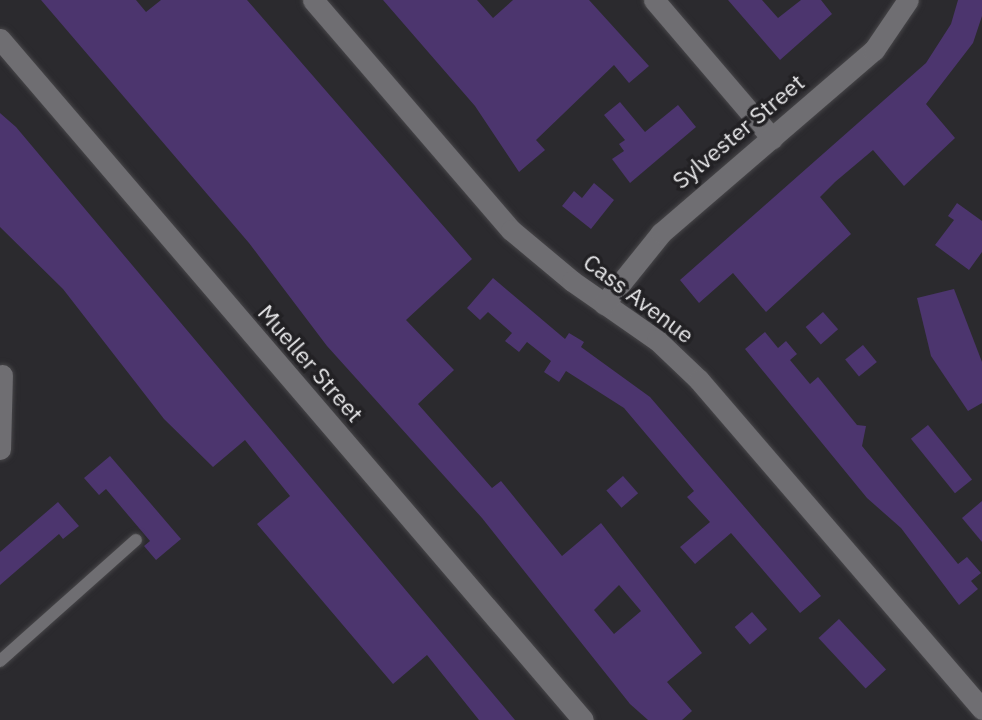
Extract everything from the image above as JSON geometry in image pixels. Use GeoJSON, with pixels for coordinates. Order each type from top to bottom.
{"type":"FeatureCollection","features":[{"type":"Feature","properties":{"kind":"street","name":"Cass Avenue"},"geometry":{"type":"LineString","coordinates":[[313,0],[483,202],[541,257],[657,340],[699,380],[982,709]]}},
{"type":"Feature","properties":{"kind":"street"},"geometry":{"type":"LineString","coordinates":[[654,0],[772,138]]}},
{"type":"Feature","properties":{"kind":"street","name":"Sylvester Street"},"geometry":{"type":"LineString","coordinates":[[604,304],[661,233],[874,50],[908,0]]}},
{"type":"Feature","properties":{"kind":"street","name":"Mueller Street"},"geometry":{"type":"LineString","coordinates":[[0,39],[583,720]]}},
{"type":"Feature","properties":{"kind":"street"},"geometry":{"type":"LineString","coordinates":[[0,449],[2,375]]}},
{"type":"Feature","properties":{"kind":"lane"},"geometry":{"type":"LineString","coordinates":[[0,661],[136,540]]}},
{"type":"Feature","properties":{"kind":"building"},"geometry":{"type":"Polygon","coordinates":[[[41,0],[136,0],[146,12],[161,0],[247,0],[472,259],[406,320],[454,370],[418,404],[492,488],[501,481],[562,556],[601,523],[702,653],[667,682],[692,711],[682,720],[648,720],[630,704],[482,518],[327,346],[249,243],[41,0]],[[619,585],[594,610],[614,634],[641,611],[619,585]]]}},
{"type":"Feature","properties":{"kind":"building"},"geometry":{"type":"Polygon","coordinates":[[[383,0],[477,0],[493,18],[513,0],[589,0],[649,66],[629,83],[614,65],[536,140],[545,150],[519,172],[475,106],[383,0]]]}},
{"type":"Feature","properties":{"kind":"building"},"geometry":{"type":"Polygon","coordinates":[[[728,0],[762,0],[778,18],[801,0],[821,0],[832,14],[780,60],[728,0]]]}},
{"type":"Feature","properties":{"kind":"building"},"geometry":{"type":"Polygon","coordinates":[[[958,0],[982,0],[982,16],[973,43],[926,104],[955,138],[904,186],[873,150],[835,182],[820,197],[851,234],[766,312],[733,273],[699,303],[680,280],[926,63],[951,24],[958,0]]]}},
{"type":"Feature","properties":{"kind":"building"},"geometry":{"type":"Polygon","coordinates":[[[620,102],[645,132],[678,105],[696,127],[630,183],[612,159],[624,151],[619,144],[625,140],[604,115],[620,102]]]}},
{"type":"Feature","properties":{"kind":"building"},"geometry":{"type":"Polygon","coordinates":[[[0,113],[16,127],[515,720],[479,720],[427,655],[393,684],[257,524],[290,496],[245,440],[213,467],[164,419],[63,289],[0,227],[0,113]]]}},
{"type":"Feature","properties":{"kind":"building"},"geometry":{"type":"Polygon","coordinates":[[[594,183],[614,200],[591,229],[562,206],[574,191],[582,198],[594,183]]]}},
{"type":"Feature","properties":{"kind":"building"},"geometry":{"type":"Polygon","coordinates":[[[957,203],[982,221],[982,252],[969,270],[935,245],[954,220],[948,216],[957,203]]]}},
{"type":"Feature","properties":{"kind":"building"},"geometry":{"type":"Polygon","coordinates":[[[493,278],[565,339],[569,333],[584,342],[581,347],[650,397],[821,596],[800,613],[731,533],[695,564],[680,547],[710,522],[687,497],[694,491],[624,408],[566,371],[559,382],[544,372],[551,361],[527,342],[519,352],[505,341],[512,333],[488,312],[480,320],[467,308],[493,278]]]}},
{"type":"Feature","properties":{"kind":"building"},"geometry":{"type":"Polygon","coordinates":[[[954,289],[982,362],[982,403],[968,411],[931,356],[917,298],[954,289]]]}},
{"type":"Feature","properties":{"kind":"building"},"geometry":{"type":"Polygon","coordinates":[[[823,312],[838,329],[821,344],[806,327],[823,312]]]}},
{"type":"Feature","properties":{"kind":"building"},"geometry":{"type":"Polygon","coordinates":[[[765,332],[778,348],[786,341],[797,354],[790,360],[810,384],[818,377],[857,425],[866,426],[862,446],[958,564],[967,557],[981,573],[971,581],[978,589],[959,605],[901,528],[867,498],[745,349],[765,332]]]}},
{"type":"Feature","properties":{"kind":"building"},"geometry":{"type":"Polygon","coordinates":[[[863,345],[877,362],[859,377],[845,359],[863,345]]]}},
{"type":"Feature","properties":{"kind":"building"},"geometry":{"type":"Polygon","coordinates":[[[928,425],[972,479],[955,493],[911,439],[928,425]]]}},
{"type":"Feature","properties":{"kind":"building"},"geometry":{"type":"Polygon","coordinates":[[[110,456],[181,539],[156,560],[144,546],[150,541],[106,489],[99,495],[84,478],[110,456]]]}},
{"type":"Feature","properties":{"kind":"building"},"geometry":{"type":"Polygon","coordinates":[[[623,476],[638,493],[621,508],[606,490],[623,476]]]}},
{"type":"Feature","properties":{"kind":"building"},"geometry":{"type":"Polygon","coordinates":[[[982,501],[982,542],[962,518],[982,501]]]}},
{"type":"Feature","properties":{"kind":"building"},"geometry":{"type":"Polygon","coordinates":[[[58,502],[79,526],[63,539],[59,534],[0,585],[0,552],[58,502]]]}},
{"type":"Feature","properties":{"kind":"building"},"geometry":{"type":"Polygon","coordinates":[[[752,612],[767,629],[750,644],[735,627],[752,612]]]}},
{"type":"Feature","properties":{"kind":"building"},"geometry":{"type":"Polygon","coordinates":[[[839,619],[886,669],[866,689],[819,638],[839,619]]]}}]}
